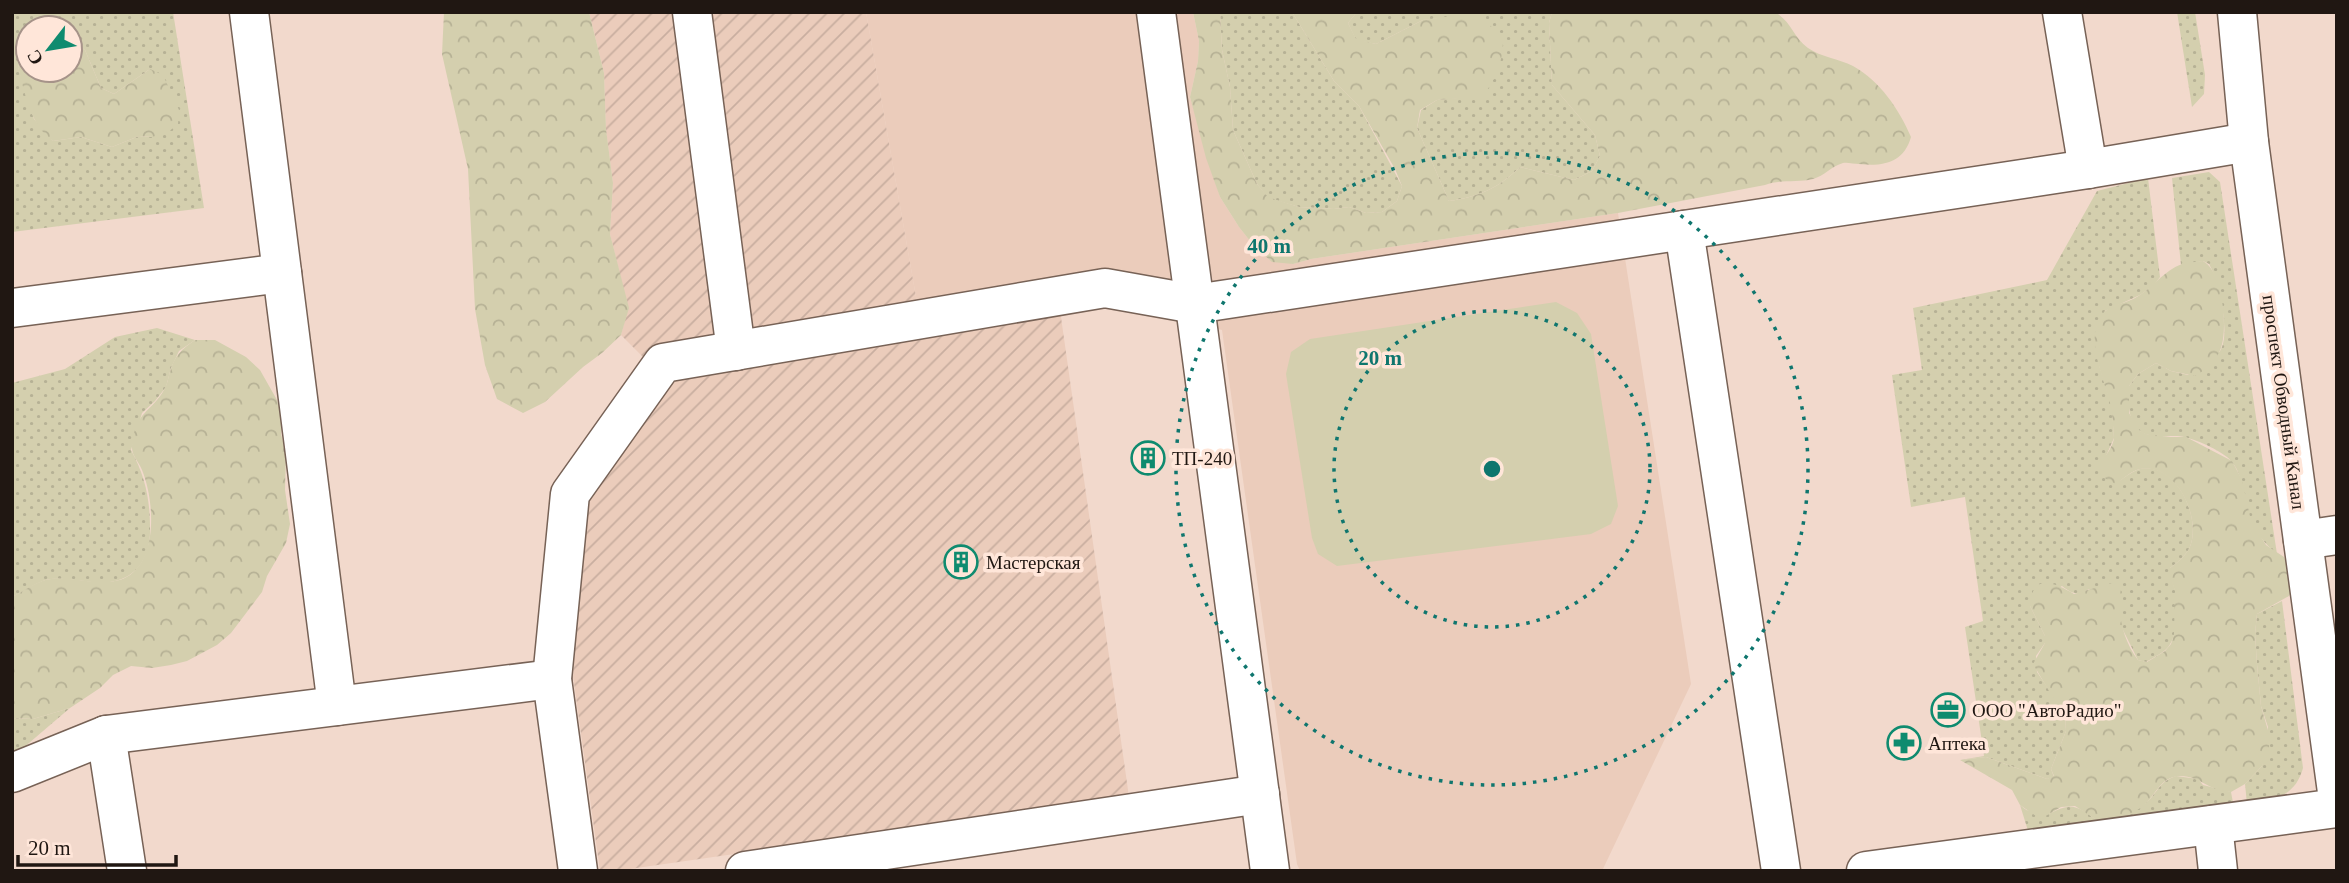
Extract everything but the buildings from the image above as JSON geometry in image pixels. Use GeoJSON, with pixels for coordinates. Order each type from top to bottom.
{"type":"FeatureCollection","features":[{"type":"Feature","properties":{"kind":"main road"},"geometry":{"type":"LineString","coordinates":[[249,12],[337,706]]}},
{"type":"Feature","properties":{"kind":"main road"},"geometry":{"type":"LineString","coordinates":[[692,12],[736,351]]}},
{"type":"Feature","properties":{"kind":"main road"},"geometry":{"type":"LineString","coordinates":[[1156,12],[1270,871]]}},
{"type":"Feature","properties":{"kind":"main road"},"geometry":{"type":"LineString","coordinates":[[2062,12],[2088,169]]}},
{"type":"Feature","properties":{"kind":"main road","name":"проспект Обводный Канал"},"geometry":{"type":"LineString","coordinates":[[2237,12],[2249,142],[2320,538],[2337,792]]}},
{"type":"Feature","properties":{"kind":"main road"},"geometry":{"type":"LineString","coordinates":[[578,871],[552,680],[570,494],[663,363],[1105,288],[1195,304],[2088,169],[2249,142]]}},
{"type":"Feature","properties":{"kind":"main road"},"geometry":{"type":"LineString","coordinates":[[1684,230],[1781,871]]}},
{"type":"Feature","properties":{"kind":"main road"},"geometry":{"type":"LineString","coordinates":[[12,308],[282,273]]}},
{"type":"Feature","properties":{"kind":"main road"},"geometry":{"type":"LineString","coordinates":[[12,773],[106,735],[552,680]]}},
{"type":"Feature","properties":{"kind":"main road"},"geometry":{"type":"LineString","coordinates":[[106,735],[127,871]]}},
{"type":"Feature","properties":{"kind":"main road"},"geometry":{"type":"LineString","coordinates":[[745,871],[1260,794]]}},
{"type":"Feature","properties":{"kind":"main road"},"geometry":{"type":"LineString","coordinates":[[1866,871],[2337,808]]}},
{"type":"Feature","properties":{"kind":"main road"},"geometry":{"type":"LineString","coordinates":[[2213,825],[2218,871]]}},
{"type":"Feature","properties":{"kind":"shaded area"},"geometry":{"type":"Polygon","coordinates":[[[589,12],[866,12],[922,331],[1060,310],[1129,797],[616,871],[600,871],[573,676],[584,496],[665,379],[621,335],[628,308],[610,234],[613,183],[606,130],[604,73],[589,12]]]}},
{"type":"Feature","properties":{"kind":"shaded area"},"geometry":{"type":"Polygon","coordinates":[[[866,12],[1193,12],[1199,41],[1198,61],[1190,97],[1220,197],[1254,246],[1293,264],[1311,259],[1618,213],[1691,684],[1602,871],[1300,871],[1222,330],[1108,303],[922,331],[866,12]]]}},
{"type":"Feature","properties":{"kind":"green space"},"geometry":{"type":"Polygon","coordinates":[[[12,12],[173,12],[204,208],[12,232],[12,12]]]}},
{"type":"Feature","properties":{"kind":"green space"},"geometry":{"type":"Polygon","coordinates":[[[444,12],[589,12],[604,73],[606,129],[613,183],[610,234],[629,308],[621,335],[545,402],[523,413],[497,399],[485,365],[475,309],[468,169],[442,54],[444,12]]]}},
{"type":"Feature","properties":{"kind":"green space"},"geometry":{"type":"Polygon","coordinates":[[[1193,12],[1220,12],[1222,50],[1230,87],[1233,130],[1257,184],[1268,197],[1299,207],[1349,207],[1366,213],[1382,212],[1397,201],[1402,186],[1359,106],[1334,81],[1292,12],[1357,12],[1348,23],[1356,39],[1376,44],[1423,20],[1473,13],[1492,27],[1503,42],[1501,58],[1491,84],[1482,97],[1437,100],[1420,110],[1417,128],[1449,201],[1488,190],[1520,167],[1574,180],[1592,171],[1600,156],[1595,135],[1552,85],[1549,23],[1552,12],[1775,12],[1808,48],[1853,66],[1872,79],[1901,116],[1911,137],[1903,152],[1892,161],[1877,165],[1843,163],[1813,179],[1777,182],[1618,213],[1311,259],[1293,264],[1272,262],[1254,246],[1239,227],[1220,197],[1206,158],[1190,97],[1198,61],[1199,41],[1193,12]]]}},
{"type":"Feature","properties":{"kind":"green space"},"geometry":{"type":"Polygon","coordinates":[[[1220,12],[1292,12],[1334,81],[1359,106],[1402,186],[1397,201],[1382,212],[1366,213],[1349,207],[1299,207],[1268,198],[1257,184],[1233,130],[1230,87],[1222,50],[1220,12]]]}},
{"type":"Feature","properties":{"kind":"green space"},"geometry":{"type":"Polygon","coordinates":[[[1357,12],[1552,12],[1549,23],[1552,85],[1595,135],[1600,156],[1592,171],[1574,180],[1520,167],[1488,190],[1449,201],[1417,128],[1421,110],[1437,100],[1458,98],[1441,18],[1423,20],[1376,44],[1356,40],[1348,23],[1357,12]]]}},
{"type":"Feature","properties":{"kind":"green space"},"geometry":{"type":"Polygon","coordinates":[[[2177,12],[2195,12],[2205,75],[2204,94],[2192,107],[2177,12]]]}},
{"type":"Feature","properties":{"kind":"green space"},"geometry":{"type":"Polygon","coordinates":[[[84,49],[101,88],[114,94],[150,69],[163,75],[179,110],[178,124],[167,133],[152,137],[139,136],[112,147],[81,137],[53,141],[39,126],[22,84],[84,84],[84,49]]]}},
{"type":"Feature","properties":{"kind":"green space"},"geometry":{"type":"Polygon","coordinates":[[[2209,172],[2220,182],[2277,554],[2250,522],[2240,477],[2227,457],[2189,438],[2145,434],[2135,426],[2130,413],[2129,386],[2138,374],[2156,363],[2171,371],[2188,375],[2214,358],[2223,343],[2222,307],[2209,264],[2203,261],[2181,265],[2172,178],[2209,172]]]}},
{"type":"Feature","properties":{"kind":"green space"},"geometry":{"type":"Polygon","coordinates":[[[2148,178],[2160,277],[2140,295],[2105,311],[2096,328],[2099,365],[2112,407],[2114,438],[2106,456],[2116,483],[2137,470],[2153,469],[2165,474],[2175,483],[2184,495],[2189,509],[2192,537],[2189,549],[2170,568],[2176,604],[2174,634],[2169,646],[2162,653],[2146,662],[2138,660],[2121,626],[2118,605],[2089,589],[2075,593],[2062,586],[2030,606],[2045,636],[2045,643],[2036,656],[2037,672],[2065,713],[2066,731],[2051,769],[2054,777],[2047,779],[1986,757],[1960,760],[1984,756],[1965,627],[1983,621],[1965,497],[1911,507],[1892,375],[1922,370],[1913,308],[2047,280],[2097,191],[2148,178]]]}},
{"type":"Feature","properties":{"kind":"green space"},"geometry":{"type":"Polygon","coordinates":[[[2203,261],[2215,276],[2222,301],[2224,328],[2219,353],[2211,364],[2195,376],[2171,371],[2156,363],[2138,374],[2129,386],[2129,413],[2140,431],[2146,434],[2186,437],[2232,461],[2242,480],[2251,521],[2266,545],[2284,557],[2295,584],[2289,596],[2257,614],[2255,634],[2261,706],[2269,734],[2269,748],[2262,766],[2245,784],[2231,792],[2193,778],[2179,776],[2162,784],[2142,807],[2116,818],[2100,822],[2075,806],[2061,807],[2044,817],[2036,816],[2020,805],[2012,790],[1960,760],[1986,757],[2047,779],[2054,776],[2051,769],[2066,731],[2065,713],[2033,664],[2045,643],[2045,636],[2030,606],[2035,588],[2040,584],[2059,586],[2074,594],[2112,583],[2122,592],[2122,628],[2138,660],[2147,662],[2171,644],[2174,634],[2175,591],[2170,568],[2189,549],[2192,523],[2189,509],[2175,484],[2165,474],[2153,469],[2137,470],[2116,484],[2100,474],[2099,469],[2114,438],[2111,409],[2098,363],[2095,340],[2099,319],[2110,308],[2141,294],[2175,267],[2203,261]]]}},
{"type":"Feature","properties":{"kind":"green space"},"geometry":{"type":"Polygon","coordinates":[[[1556,302],[1577,313],[1591,334],[1618,506],[1611,524],[1591,534],[1337,566],[1318,554],[1312,538],[1286,374],[1291,352],[1310,339],[1556,302]]]}},
{"type":"Feature","properties":{"kind":"green space"},"geometry":{"type":"Polygon","coordinates":[[[157,328],[195,340],[179,351],[166,387],[142,413],[131,450],[143,478],[149,507],[150,538],[141,563],[129,576],[120,580],[103,582],[51,579],[12,597],[12,383],[65,369],[115,337],[157,328]]]}},
{"type":"Feature","properties":{"kind":"green space"},"geometry":{"type":"Polygon","coordinates":[[[195,340],[215,340],[246,357],[260,370],[277,400],[283,417],[281,434],[286,453],[285,490],[290,524],[286,543],[267,576],[262,592],[231,633],[217,645],[187,661],[171,665],[152,668],[131,666],[113,675],[100,688],[70,708],[33,719],[12,718],[12,597],[51,579],[112,582],[130,575],[139,566],[149,541],[151,511],[146,482],[133,452],[134,434],[140,418],[165,388],[176,357],[195,340]]]}},
{"type":"Feature","properties":{"kind":"green space"},"geometry":{"type":"Polygon","coordinates":[[[2282,601],[2303,768],[2289,791],[2266,801],[2247,804],[2245,784],[2262,766],[2268,727],[2261,706],[2255,634],[2257,614],[2282,601]]]}},
{"type":"Feature","properties":{"kind":"green space"},"geometry":{"type":"Polygon","coordinates":[[[70,708],[12,756],[12,718],[33,719],[70,708]]]}},
{"type":"Feature","properties":{"kind":"green space"},"geometry":{"type":"Polygon","coordinates":[[[2176,776],[2198,779],[2203,785],[2231,792],[2234,808],[2029,834],[2020,805],[2026,810],[2049,814],[2065,807],[2076,808],[2100,822],[2134,811],[2151,798],[2164,782],[2176,776]]]}},
{"type":"Feature","properties":{"kind":"place","name":"ТП-240"},"geometry":{"type":"Point","coordinates":[1148,458]}},
{"type":"Feature","properties":{"kind":"place","name":"Мастерская"},"geometry":{"type":"Point","coordinates":[961,562]}},
{"type":"Feature","properties":{"kind":"place","name":"ООО \"АвтоРадио\""},"geometry":{"type":"Point","coordinates":[1948,710]}},
{"type":"Feature","properties":{"kind":"place","name":"Аптека"},"geometry":{"type":"Point","coordinates":[1904,743]}}]}
